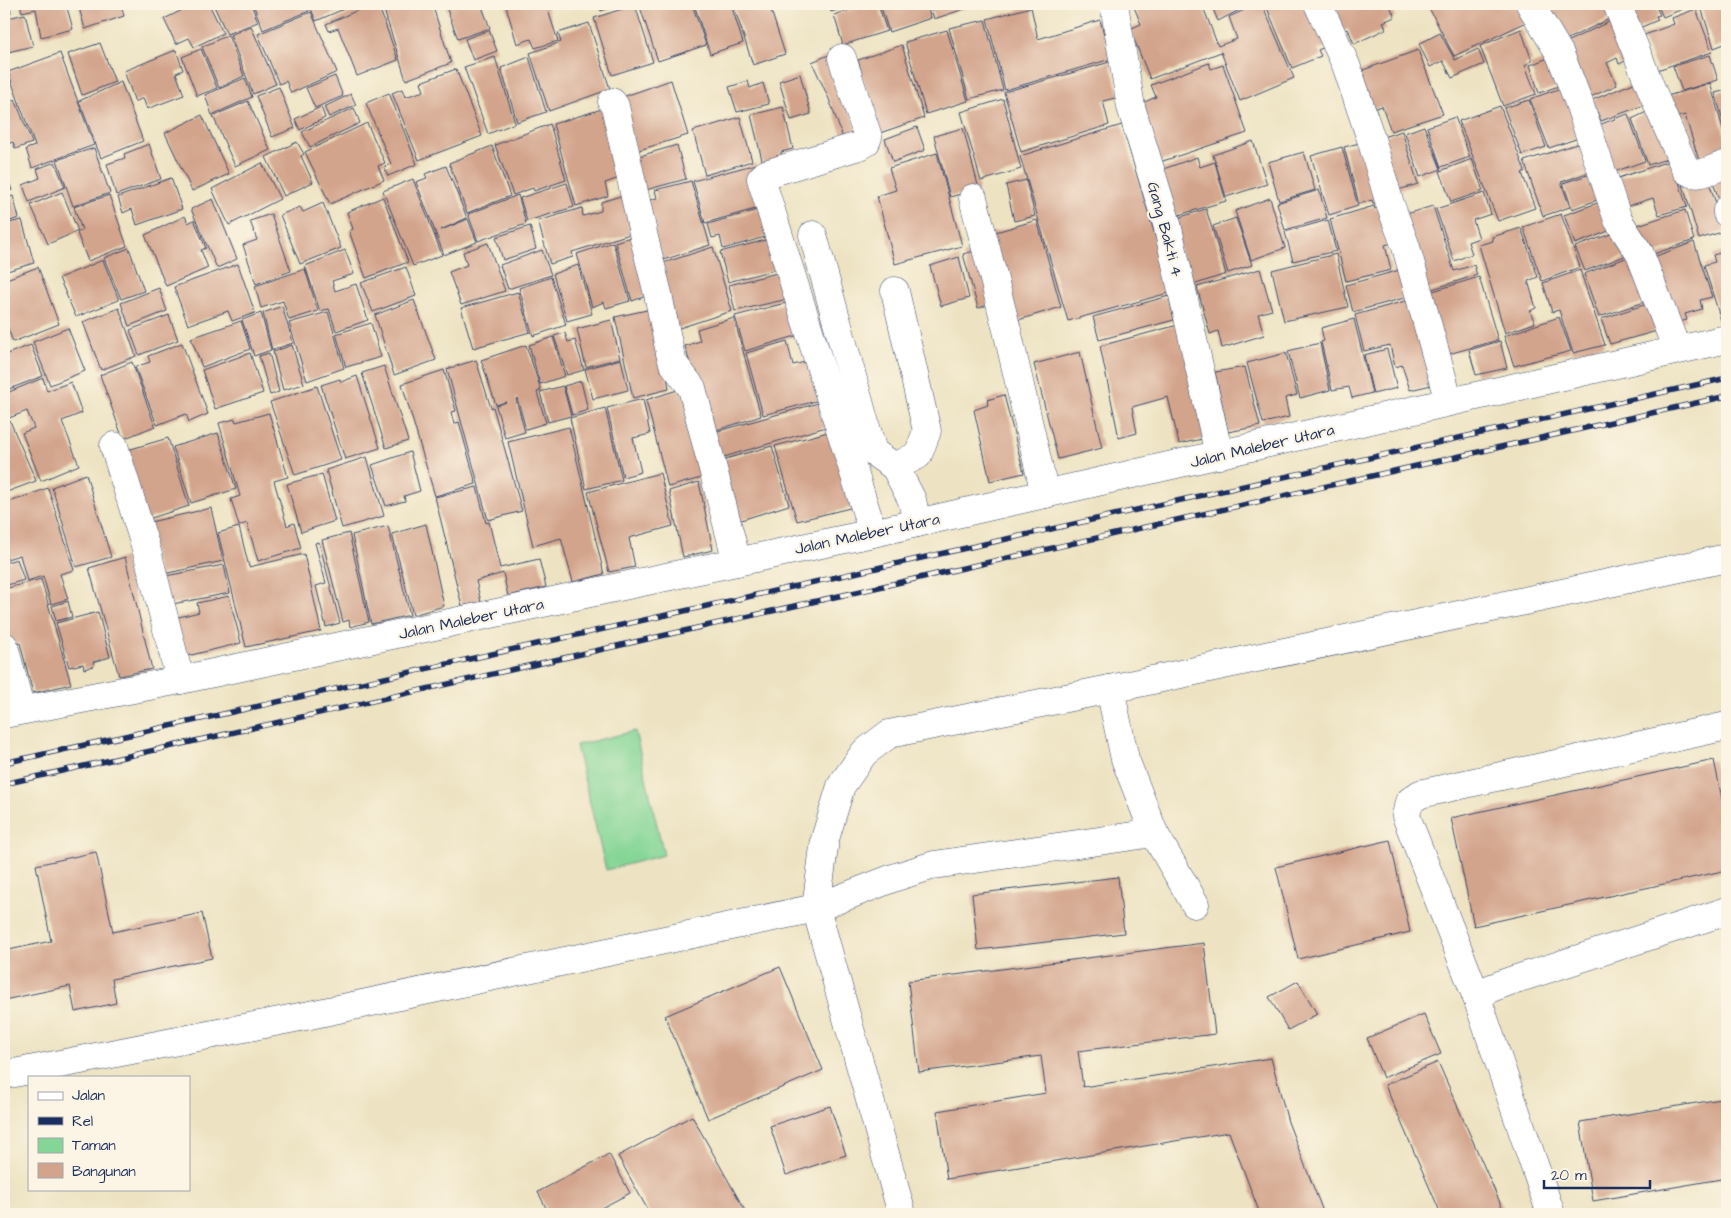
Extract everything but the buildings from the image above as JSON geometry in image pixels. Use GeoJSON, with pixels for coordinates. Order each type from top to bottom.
{"type":"FeatureCollection","features":[{"type":"Feature","properties":{"kind":"street","name":"Gang Bakti 4"},"geometry":{"type":"LineString","coordinates":[[1114,4],[1131,107],[1167,224],[1219,455]]}},
{"type":"Feature","properties":{"kind":"street"},"geometry":{"type":"LineString","coordinates":[[1318,4],[1346,65],[1371,139],[1390,204],[1406,247],[1448,402]]}},
{"type":"Feature","properties":{"kind":"street"},"geometry":{"type":"LineString","coordinates":[[1530,4],[1560,54],[1579,103],[1618,220],[1640,254],[1677,350]]}},
{"type":"Feature","properties":{"kind":"street"},"geometry":{"type":"LineString","coordinates":[[1617,4],[1686,170],[1690,174],[1696,174],[1727,164]]}},
{"type":"Feature","properties":{"kind":"street"},"geometry":{"type":"LineString","coordinates":[[842,58],[868,137],[866,142],[766,174],[760,179],[873,533]]}},
{"type":"Feature","properties":{"kind":"street"},"geometry":{"type":"LineString","coordinates":[[612,102],[615,106],[670,353],[673,363],[692,388],[737,562]]}},
{"type":"Feature","properties":{"kind":"street"},"geometry":{"type":"LineString","coordinates":[[973,198],[1007,330],[1045,494]]}},
{"type":"Feature","properties":{"kind":"street"},"geometry":{"type":"LineString","coordinates":[[813,235],[873,452],[895,467],[912,500],[917,523]]}},
{"type":"Feature","properties":{"kind":"street"},"geometry":{"type":"LineString","coordinates":[[895,291],[927,431],[918,455],[895,467]]}},
{"type":"Feature","properties":{"kind":"street","name":"Jalan Maleber Utara"},"geometry":{"type":"LineString","coordinates":[[12,712],[180,680],[873,533],[1727,339]]}},
{"type":"Feature","properties":{"kind":"street"},"geometry":{"type":"LineString","coordinates":[[114,446],[148,555],[180,680]]}},
{"type":"Feature","properties":{"kind":"street"},"geometry":{"type":"LineString","coordinates":[[902,1214],[816,908],[825,839],[841,786],[864,753],[889,734],[1727,558]]}},
{"type":"Feature","properties":{"kind":"street"},"geometry":{"type":"LineString","coordinates":[[4,646],[12,712]]}},
{"type":"Feature","properties":{"kind":"street"},"geometry":{"type":"LineString","coordinates":[[1110,689],[1125,759],[1154,833],[1195,904]]}},
{"type":"Feature","properties":{"kind":"street"},"geometry":{"type":"LineString","coordinates":[[1551,1214],[1478,998],[1406,816],[1409,802],[1420,794],[1727,726]]}},
{"type":"Feature","properties":{"kind":"street"},"geometry":{"type":"LineString","coordinates":[[4,1075],[310,1016],[816,908],[893,878],[934,865],[1154,833]]}},
{"type":"Feature","properties":{"kind":"street"},"geometry":{"type":"LineString","coordinates":[[1478,998],[1489,989],[1510,981],[1727,911]]}},
{"type":"Feature","properties":{"kind":"green space"},"geometry":{"type":"Polygon","coordinates":[[[635,731],[664,855],[606,870],[576,745],[635,731]]]}},
{"type":"Feature","properties":{"kind":"railway"},"geometry":{"type":"LineString","coordinates":[[4,763],[1727,378]]}},
{"type":"Feature","properties":{"kind":"railway"},"geometry":{"type":"LineString","coordinates":[[4,784],[1727,396]]}}]}
